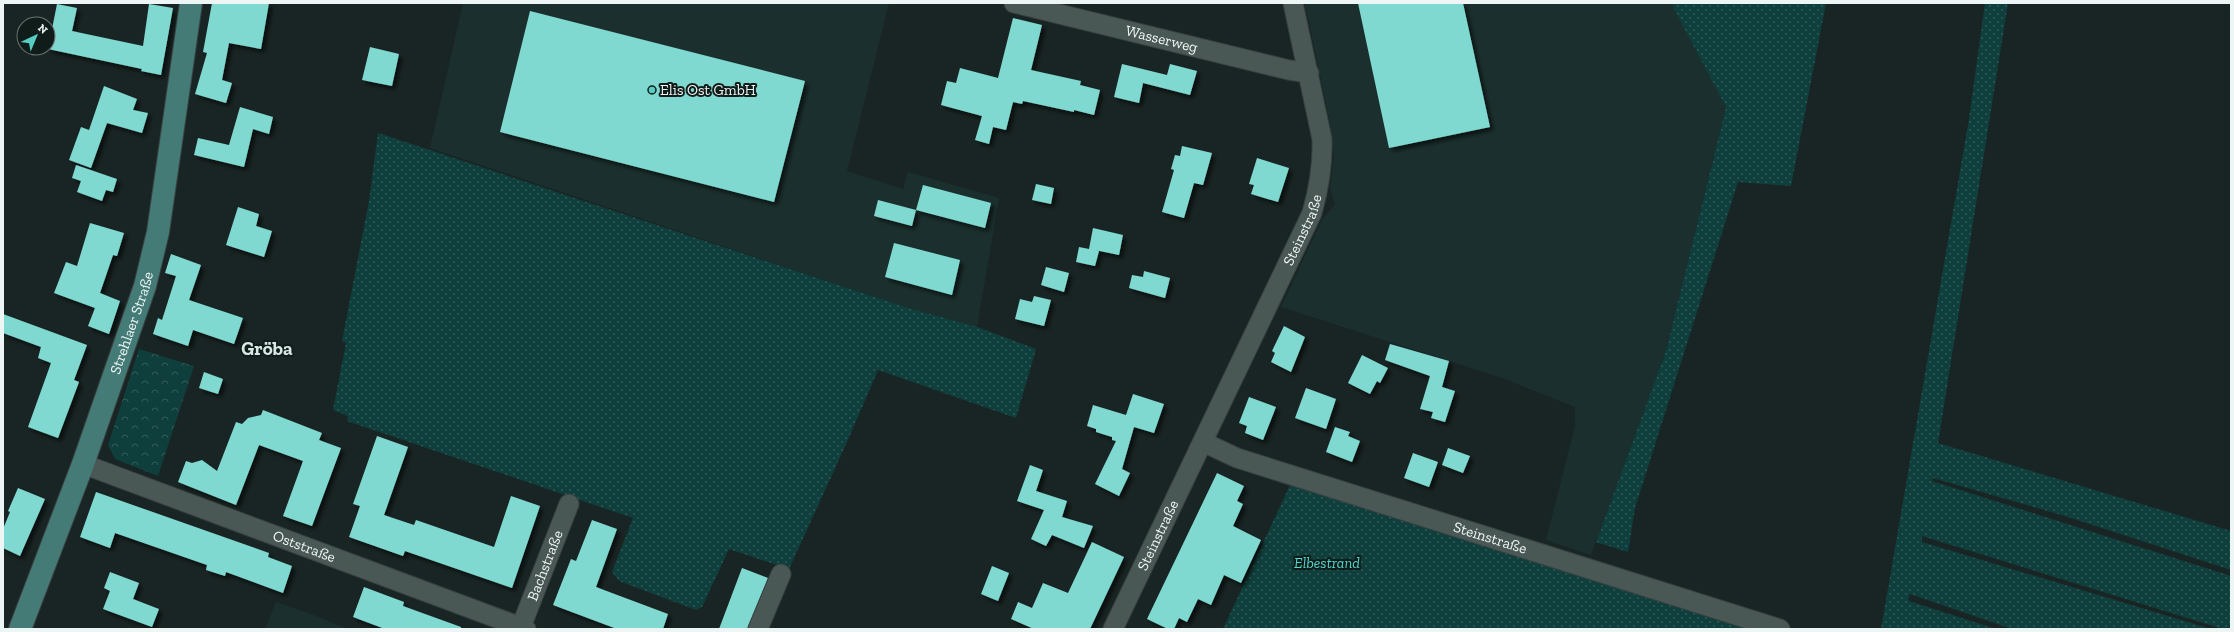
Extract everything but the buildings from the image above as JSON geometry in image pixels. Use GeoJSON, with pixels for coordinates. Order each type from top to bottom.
{"type":"FeatureCollection","features":[{"type":"Feature","properties":{"kind":"main road","name":"Strehlaer Straße"},"geometry":{"type":"LineString","coordinates":[[20,629],[83,464],[145,286],[158,232],[191,3]]}},
{"type":"Feature","properties":{"kind":"street","name":"Wasserweg"},"geometry":{"type":"LineString","coordinates":[[1014,3],[1282,68],[1309,73]]}},
{"type":"Feature","properties":{"kind":"street","name":"Steinstraße"},"geometry":{"type":"LineString","coordinates":[[1113,629],[1312,213],[1320,185],[1323,162],[1322,139],[1293,3]]}},
{"type":"Feature","properties":{"kind":"street","name":"Steinstraße"},"geometry":{"type":"LineString","coordinates":[[1203,442],[1237,458],[1780,629]]}},
{"type":"Feature","properties":{"kind":"street","name":"Oststraße"},"geometry":{"type":"LineString","coordinates":[[83,464],[523,628]]}},
{"type":"Feature","properties":{"kind":"street","name":"Bachstraße"},"geometry":{"type":"LineString","coordinates":[[523,628],[569,504]]}},
{"type":"Feature","properties":{"kind":"street"},"geometry":{"type":"LineString","coordinates":[[758,629],[781,574]]}},
{"type":"Feature","properties":{"kind":"shaded area"},"geometry":{"type":"Polygon","coordinates":[[[463,3],[889,3],[847,171],[903,189],[908,172],[999,198],[977,327],[902,306],[430,148],[463,3]]]}},
{"type":"Feature","properties":{"kind":"shaded area"},"geometry":{"type":"Polygon","coordinates":[[[1305,3],[1671,3],[1726,106],[1666,351],[1591,555],[1546,540],[1575,426],[1575,407],[1502,378],[1281,307],[1322,220],[1335,204],[1330,189],[1334,156],[1330,123],[1305,3]]]}},
{"type":"Feature","properties":{"kind":"shaded area"},"geometry":{"type":"Polygon","coordinates":[[[276,602],[311,614],[347,629],[265,629],[276,602]]]}},
{"type":"Feature","properties":{"kind":"green space"},"geometry":{"type":"Polygon","coordinates":[[[1671,3],[1826,3],[1791,186],[1738,182],[1635,508],[1628,552],[1596,542],[1666,351],[1726,107],[1671,3]]]}},
{"type":"Feature","properties":{"kind":"green space"},"geometry":{"type":"Polygon","coordinates":[[[1985,3],[2008,3],[1938,443],[2231,531],[2231,570],[2065,516],[1933,478],[1932,481],[2231,576],[2231,629],[2223,629],[1922,536],[1922,542],[2211,629],[2012,629],[1910,594],[1908,600],[1912,602],[1996,629],[1881,629],[1969,119],[1985,3]]]}},
{"type":"Feature","properties":{"kind":"green space"},"geometry":{"type":"Polygon","coordinates":[[[378,133],[902,306],[977,327],[1036,349],[1016,418],[878,370],[789,569],[729,549],[702,607],[696,610],[619,581],[612,572],[633,518],[347,421],[348,416],[333,410],[346,343],[342,341],[369,201],[378,133]]]}},
{"type":"Feature","properties":{"kind":"green space"},"geometry":{"type":"Polygon","coordinates":[[[139,349],[194,366],[158,476],[115,459],[108,445],[139,349]]]}},
{"type":"Feature","properties":{"kind":"green space","name":"Elbestrand"},"geometry":{"type":"Polygon","coordinates":[[[1291,483],[1759,629],[1223,629],[1291,483]]]}},
{"type":"Feature","properties":{"kind":"place","name":"Elis Ost GmbH"},"geometry":{"type":"Point","coordinates":[652,90]}},
{"type":"Feature","properties":{"kind":"district","name":"Gröba"},"geometry":{"type":"Point","coordinates":[267,348]}}]}
